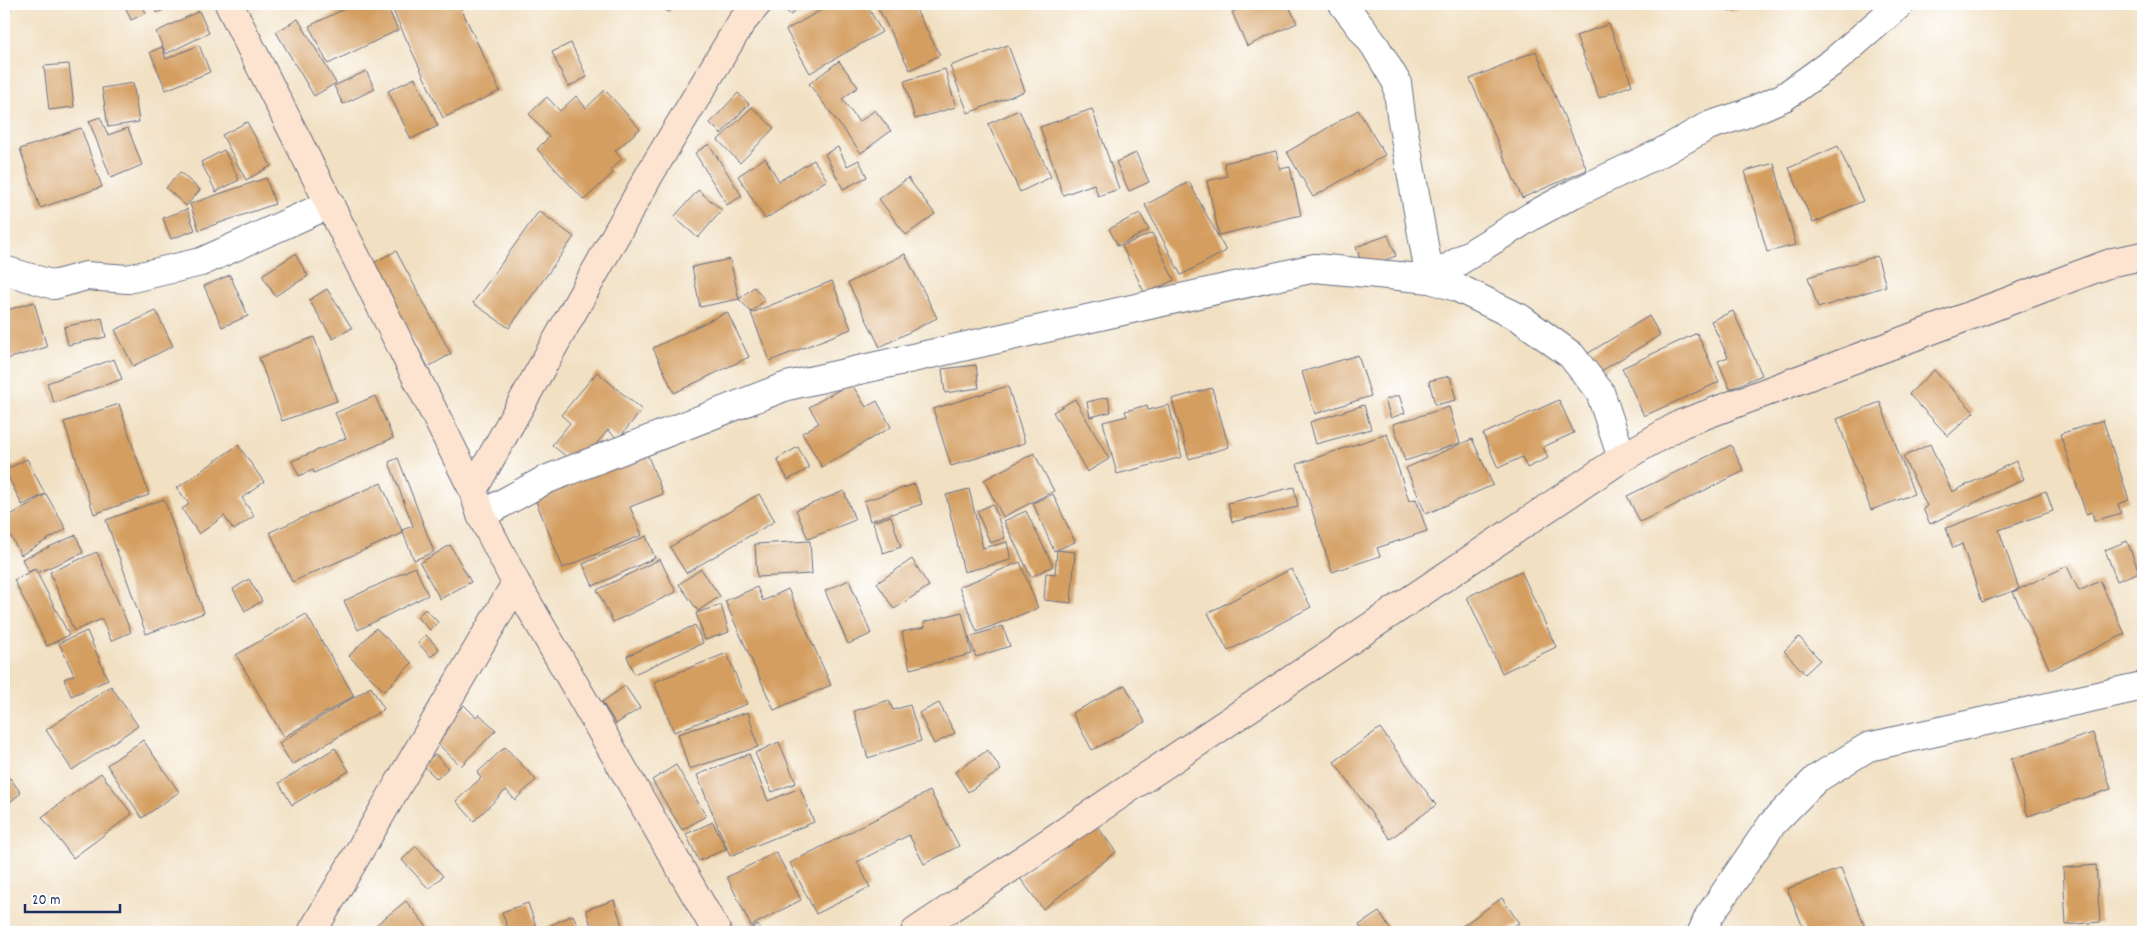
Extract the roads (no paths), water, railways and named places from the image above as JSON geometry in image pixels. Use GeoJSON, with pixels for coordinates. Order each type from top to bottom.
{"type":"FeatureCollection","features":[{"type":"Feature","properties":{"kind":"street"},"geometry":{"type":"LineString","coordinates":[[229,4],[330,204],[516,584],[717,932]]}},
{"type":"Feature","properties":{"kind":"street"},"geometry":{"type":"LineString","coordinates":[[477,502],[651,172],[741,23],[757,4]]}},
{"type":"Feature","properties":{"kind":"street"},"geometry":{"type":"LineString","coordinates":[[1343,4],[1375,46],[1397,83],[1430,279]]}},
{"type":"Feature","properties":{"kind":"street"},"geometry":{"type":"LineString","coordinates":[[1430,279],[1532,216],[1573,194],[1662,152],[1708,126],[1742,115],[1784,97],[1834,61],[1900,4]]}},
{"type":"Feature","properties":{"kind":"street"},"geometry":{"type":"LineString","coordinates":[[4,271],[54,285],[86,276],[128,279],[201,262],[330,204]]}},
{"type":"Feature","properties":{"kind":"street"},"geometry":{"type":"LineString","coordinates":[[915,932],[1622,458],[1681,424],[2113,262],[2143,256]]}},
{"type":"Feature","properties":{"kind":"street"},"geometry":{"type":"LineString","coordinates":[[477,502],[545,480],[788,386],[1315,268],[1430,279],[1456,286],[1520,318],[1571,355],[1600,392],[1622,458]]}},
{"type":"Feature","properties":{"kind":"street"},"geometry":{"type":"LineString","coordinates":[[312,932],[516,584]]}},
{"type":"Feature","properties":{"kind":"street"},"geometry":{"type":"LineString","coordinates":[[1702,932],[1709,916],[1772,824],[1816,779],[1868,747],[2143,686]]}}]}
